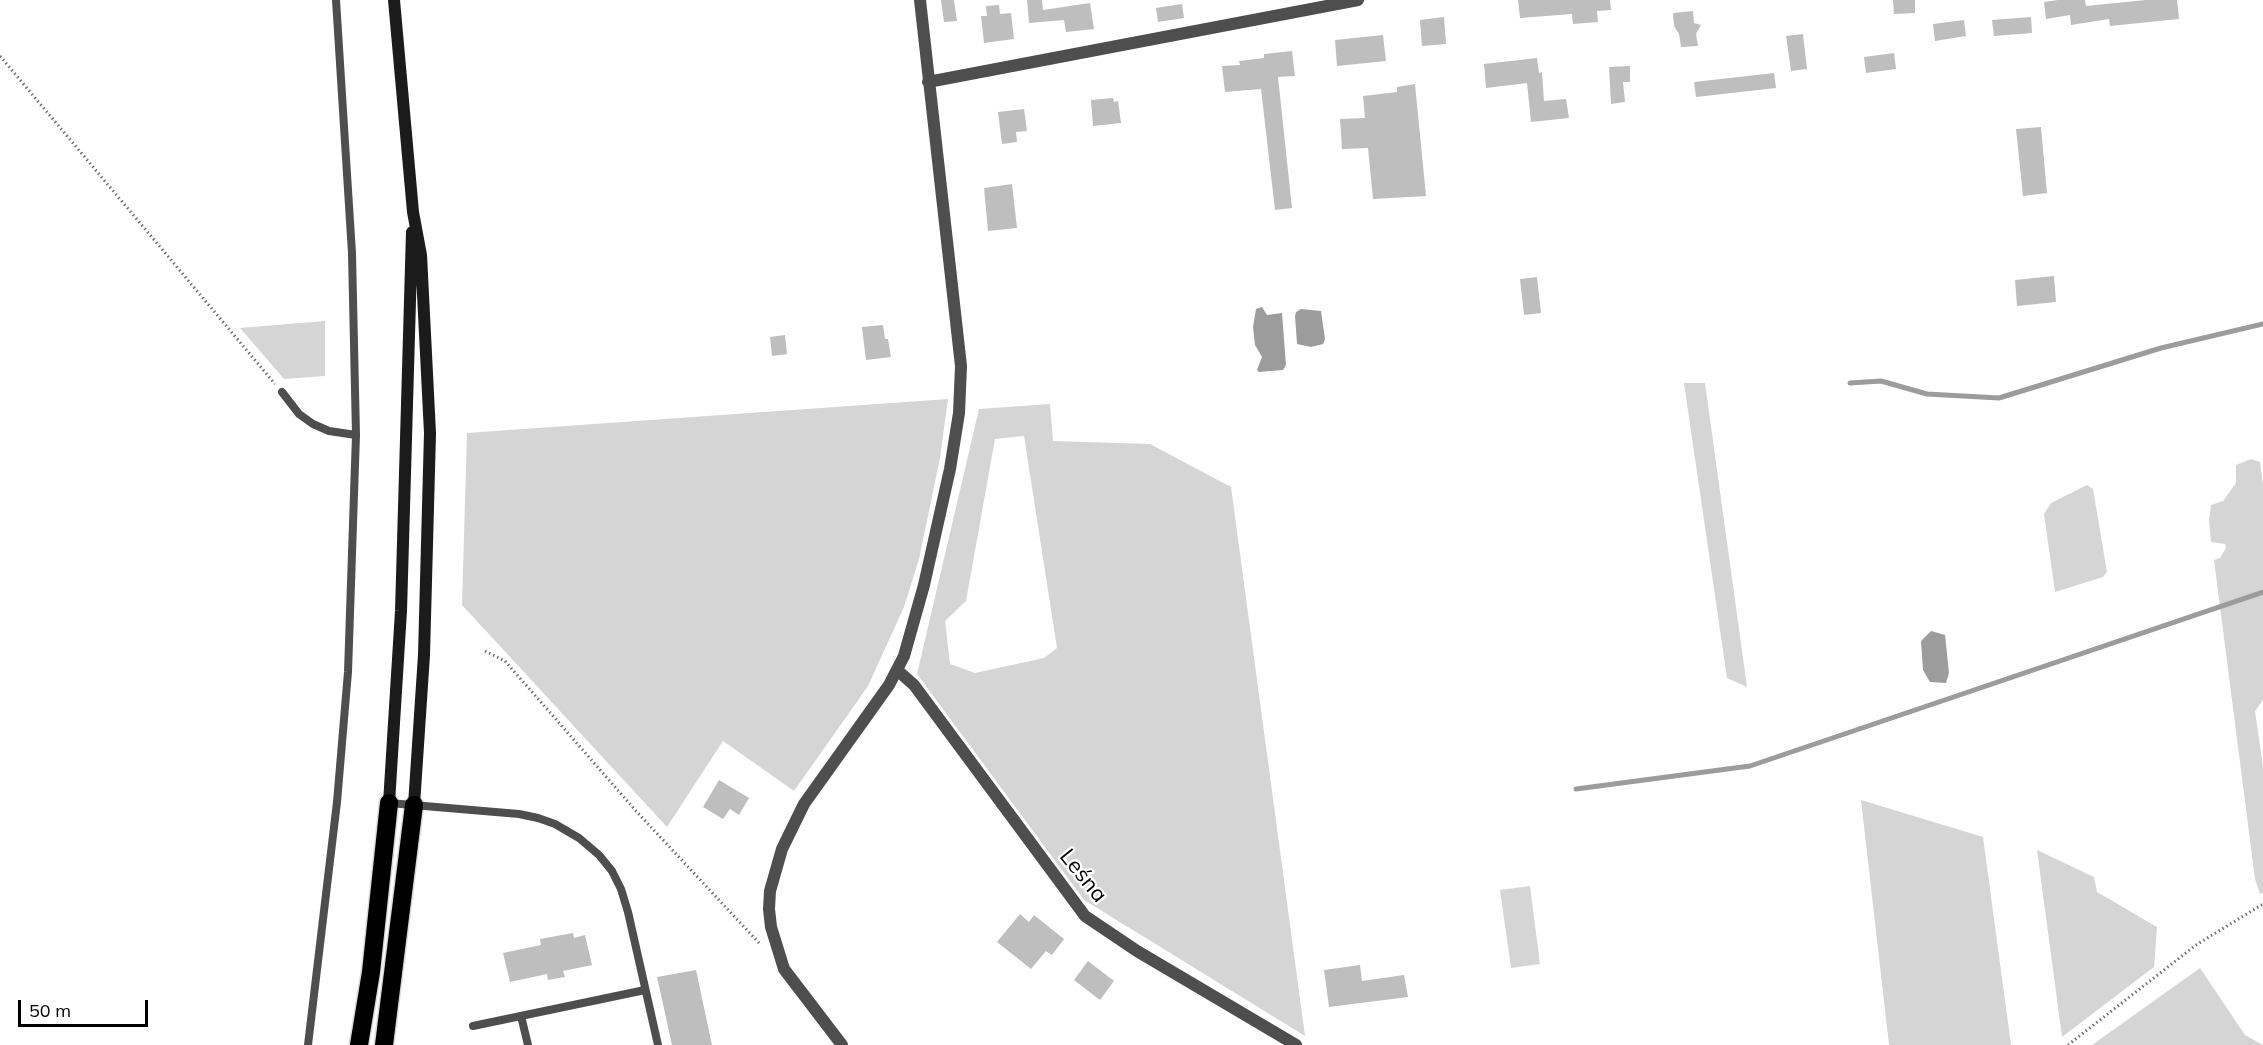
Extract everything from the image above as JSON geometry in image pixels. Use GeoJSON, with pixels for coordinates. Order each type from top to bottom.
{"type":"FeatureCollection","features":[{"type":"Feature","properties":{"kind":"highway"},"geometry":{"type":"LineString","coordinates":[[359,1045],[371,972],[389,803]]}},
{"type":"Feature","properties":{"kind":"highway"},"geometry":{"type":"LineString","coordinates":[[384,1045],[414,805]]}},
{"type":"Feature","properties":{"kind":"main road"},"geometry":{"type":"LineString","coordinates":[[394,0],[413,212],[421,255],[430,433],[424,655],[414,805]]}},
{"type":"Feature","properties":{"kind":"main road"},"geometry":{"type":"LineString","coordinates":[[389,803],[401,611],[413,212]]}},
{"type":"Feature","properties":{"kind":"street"},"geometry":{"type":"LineString","coordinates":[[842,1045],[784,969],[775,948],[771,927],[770,891],[782,849],[804,804],[889,685],[904,656],[924,585],[950,469],[959,413],[961,366],[920,0]]}},
{"type":"Feature","properties":{"kind":"street"},"geometry":{"type":"LineString","coordinates":[[928,82],[1358,0]]}},
{"type":"Feature","properties":{"kind":"street","name":"Leśna"},"geometry":{"type":"LineString","coordinates":[[897,670],[914,685],[1085,916],[1137,951],[1296,1045]]}},
{"type":"Feature","properties":{"kind":"lane"},"geometry":{"type":"LineString","coordinates":[[308,1045],[337,802],[348,672],[356,435],[352,253],[336,0]]}},
{"type":"Feature","properties":{"kind":"lane"},"geometry":{"type":"LineString","coordinates":[[282,392],[299,414],[313,424],[329,431],[356,435]]}},
{"type":"Feature","properties":{"kind":"lane"},"geometry":{"type":"LineString","coordinates":[[389,803],[519,814],[538,818],[555,824],[579,838],[599,855],[612,871],[621,889],[658,1045]]}},
{"type":"Feature","properties":{"kind":"lane"},"geometry":{"type":"LineString","coordinates":[[473,1026],[645,990]]}},
{"type":"Feature","properties":{"kind":"lane"},"geometry":{"type":"LineString","coordinates":[[521,1016],[528,1045]]}},
{"type":"Feature","properties":{"kind":"path"},"geometry":{"type":"LineString","coordinates":[[0,56],[282,392]]}},
{"type":"Feature","properties":{"kind":"path"},"geometry":{"type":"LineString","coordinates":[[486,651],[505,662],[636,811],[760,944]]}},
{"type":"Feature","properties":{"kind":"path"},"geometry":{"type":"LineString","coordinates":[[2068,1045],[2196,945],[2263,904]]}},
{"type":"Feature","properties":{"kind":"shaded area"},"geometry":{"type":"Polygon","coordinates":[[[1262,307],[1267,315],[1282,313],[1286,365],[1283,370],[1259,372],[1257,370],[1262,357],[1255,345],[1253,327],[1256,309],[1262,307]]]}},
{"type":"Feature","properties":{"kind":"shaded area"},"geometry":{"type":"Polygon","coordinates":[[[1301,309],[1321,311],[1325,339],[1323,344],[1311,347],[1297,344],[1295,316],[1296,312],[1301,309]]]}},
{"type":"Feature","properties":{"kind":"shaded area"},"geometry":{"type":"Polygon","coordinates":[[[325,321],[325,376],[284,379],[240,328],[325,321]]]}},
{"type":"Feature","properties":{"kind":"shaded area"},"geometry":{"type":"Polygon","coordinates":[[[1684,383],[1705,383],[1747,687],[1727,678],[1684,383]]]}},
{"type":"Feature","properties":{"kind":"shaded area"},"geometry":{"type":"Polygon","coordinates":[[[948,399],[940,458],[919,559],[904,607],[868,686],[794,791],[723,741],[667,827],[462,605],[467,433],[948,399]]]}},
{"type":"Feature","properties":{"kind":"shaded area"},"geometry":{"type":"Polygon","coordinates":[[[1050,404],[1053,441],[1150,444],[1231,487],[1305,1036],[1084,900],[917,674],[979,409],[1050,404]],[[1024,436],[995,439],[966,601],[945,621],[950,664],[975,673],[1044,658],[1057,648],[1024,436]]]}},
{"type":"Feature","properties":{"kind":"shaded area"},"geometry":{"type":"Polygon","coordinates":[[[2251,459],[2260,462],[2263,486],[2263,700],[2255,711],[2263,767],[2263,893],[2260,894],[2255,879],[2214,560],[2220,558],[2226,548],[2225,544],[2211,542],[2209,520],[2211,505],[2223,501],[2236,483],[2236,465],[2251,459]]]}},
{"type":"Feature","properties":{"kind":"shaded area"},"geometry":{"type":"Polygon","coordinates":[[[2087,485],[2093,489],[2107,572],[2103,577],[2055,592],[2044,514],[2051,503],[2087,485]]]}},
{"type":"Feature","properties":{"kind":"shaded area"},"geometry":{"type":"Polygon","coordinates":[[[1931,631],[1945,635],[1949,673],[1946,683],[1930,682],[1923,670],[1921,641],[1931,631]]]}},
{"type":"Feature","properties":{"kind":"shaded area"},"geometry":{"type":"Polygon","coordinates":[[[1861,800],[1983,837],[2011,1045],[1889,1045],[1861,800]]]}},
{"type":"Feature","properties":{"kind":"shaded area"},"geometry":{"type":"Polygon","coordinates":[[[2037,850],[2094,877],[2097,892],[2157,927],[2154,967],[2062,1037],[2037,850]]]}},
{"type":"Feature","properties":{"kind":"shaded area"},"geometry":{"type":"Polygon","coordinates":[[[1530,886],[1540,964],[1511,968],[1500,890],[1530,886]]]}},
{"type":"Feature","properties":{"kind":"shaded area"},"geometry":{"type":"Polygon","coordinates":[[[2200,968],[2245,1035],[2263,1045],[2092,1045],[2200,968]]]}},
{"type":"Feature","properties":{"kind":"building"},"geometry":{"type":"Polygon","coordinates":[[[941,0],[954,0],[957,21],[944,22],[941,0]]]}},
{"type":"Feature","properties":{"kind":"building"},"geometry":{"type":"Polygon","coordinates":[[[1027,0],[1042,0],[1043,10],[1090,3],[1094,29],[1066,32],[1064,20],[1029,23],[1027,0]]]}},
{"type":"Feature","properties":{"kind":"building"},"geometry":{"type":"Polygon","coordinates":[[[1518,0],[1610,0],[1611,10],[1597,11],[1598,22],[1573,24],[1572,14],[1520,18],[1518,0]]]}},
{"type":"Feature","properties":{"kind":"building"},"geometry":{"type":"Polygon","coordinates":[[[1893,0],[1915,0],[1915,13],[1894,14],[1893,0]]]}},
{"type":"Feature","properties":{"kind":"building"},"geometry":{"type":"Polygon","coordinates":[[[2085,0],[2086,6],[2146,0],[2177,0],[2179,19],[2110,26],[2109,19],[2071,25],[2070,15],[2046,19],[2044,2],[2085,0]]]}},
{"type":"Feature","properties":{"kind":"building"},"geometry":{"type":"Polygon","coordinates":[[[1182,4],[1184,18],[1158,22],[1156,8],[1182,4]]]}},
{"type":"Feature","properties":{"kind":"building"},"geometry":{"type":"Polygon","coordinates":[[[999,5],[1000,14],[1011,13],[1014,39],[984,43],[981,16],[987,16],[986,6],[999,5]]]}},
{"type":"Feature","properties":{"kind":"building"},"geometry":{"type":"Polygon","coordinates":[[[1693,11],[1694,23],[1701,25],[1696,34],[1698,46],[1681,47],[1679,34],[1674,26],[1673,13],[1693,11]]]}},
{"type":"Feature","properties":{"kind":"building"},"geometry":{"type":"Polygon","coordinates":[[[1444,17],[1446,44],[1422,46],[1420,20],[1444,17]]]}},
{"type":"Feature","properties":{"kind":"building"},"geometry":{"type":"Polygon","coordinates":[[[2031,17],[2032,33],[1994,36],[1992,20],[2031,17]]]}},
{"type":"Feature","properties":{"kind":"building"},"geometry":{"type":"Polygon","coordinates":[[[1964,20],[1966,36],[1935,41],[1933,24],[1964,20]]]}},
{"type":"Feature","properties":{"kind":"building"},"geometry":{"type":"Polygon","coordinates":[[[1803,34],[1807,69],[1791,71],[1786,36],[1803,34]]]}},
{"type":"Feature","properties":{"kind":"building"},"geometry":{"type":"Polygon","coordinates":[[[1383,35],[1386,61],[1337,66],[1335,40],[1383,35]]]}},
{"type":"Feature","properties":{"kind":"building"},"geometry":{"type":"Polygon","coordinates":[[[1292,51],[1295,76],[1278,77],[1292,208],[1275,210],[1261,89],[1225,92],[1222,66],[1240,65],[1239,61],[1264,58],[1264,54],[1292,51]]]}},
{"type":"Feature","properties":{"kind":"building"},"geometry":{"type":"Polygon","coordinates":[[[1894,53],[1896,69],[1866,73],[1864,57],[1894,53]]]}},
{"type":"Feature","properties":{"kind":"building"},"geometry":{"type":"Polygon","coordinates":[[[1537,58],[1539,73],[1542,72],[1544,101],[1566,99],[1569,118],[1531,122],[1527,83],[1486,88],[1484,64],[1537,58]]]}},
{"type":"Feature","properties":{"kind":"building"},"geometry":{"type":"Polygon","coordinates":[[[1630,66],[1630,82],[1623,82],[1625,102],[1611,104],[1609,67],[1630,66]]]}},
{"type":"Feature","properties":{"kind":"building"},"geometry":{"type":"Polygon","coordinates":[[[1774,73],[1776,88],[1696,97],[1694,82],[1774,73]]]}},
{"type":"Feature","properties":{"kind":"building"},"geometry":{"type":"Polygon","coordinates":[[[1415,84],[1426,196],[1373,199],[1368,148],[1342,149],[1340,119],[1365,118],[1363,96],[1397,92],[1397,87],[1415,84]]]}},
{"type":"Feature","properties":{"kind":"building"},"geometry":{"type":"Polygon","coordinates":[[[1113,98],[1114,102],[1118,101],[1121,123],[1093,126],[1091,100],[1113,98]]]}},
{"type":"Feature","properties":{"kind":"building"},"geometry":{"type":"Polygon","coordinates":[[[1024,109],[1027,131],[1016,132],[1017,142],[1002,144],[998,112],[1024,109]]]}},
{"type":"Feature","properties":{"kind":"building"},"geometry":{"type":"Polygon","coordinates":[[[2041,127],[2047,193],[2023,196],[2016,129],[2041,127]]]}},
{"type":"Feature","properties":{"kind":"building"},"geometry":{"type":"Polygon","coordinates":[[[1012,184],[1017,228],[988,231],[984,188],[1012,184]]]}},
{"type":"Feature","properties":{"kind":"building"},"geometry":{"type":"Polygon","coordinates":[[[2054,276],[2056,302],[2017,306],[2015,280],[2054,276]]]}},
{"type":"Feature","properties":{"kind":"building"},"geometry":{"type":"Polygon","coordinates":[[[1537,277],[1541,313],[1524,315],[1520,279],[1537,277]]]}},
{"type":"Feature","properties":{"kind":"building"},"geometry":{"type":"Polygon","coordinates":[[[883,325],[891,357],[866,360],[862,327],[883,325]]]}},
{"type":"Feature","properties":{"kind":"building"},"geometry":{"type":"Polygon","coordinates":[[[785,335],[787,354],[772,356],[770,337],[785,335]]]}},
{"type":"Feature","properties":{"kind":"building"},"geometry":{"type":"Polygon","coordinates":[[[719,780],[749,798],[739,815],[730,809],[723,819],[703,807],[719,780]]]}},
{"type":"Feature","properties":{"kind":"building"},"geometry":{"type":"Polygon","coordinates":[[[1020,914],[1029,922],[1034,915],[1064,939],[1052,955],[1046,951],[1031,969],[997,942],[1020,914]]]}},
{"type":"Feature","properties":{"kind":"building"},"geometry":{"type":"Polygon","coordinates":[[[573,933],[574,938],[585,935],[592,965],[563,971],[565,977],[548,980],[547,974],[510,982],[503,953],[541,945],[540,939],[573,933]]]}},
{"type":"Feature","properties":{"kind":"building"},"geometry":{"type":"Polygon","coordinates":[[[1088,961],[1114,981],[1100,1000],[1074,980],[1088,961]]]}},
{"type":"Feature","properties":{"kind":"building"},"geometry":{"type":"Polygon","coordinates":[[[1360,965],[1362,981],[1404,975],[1408,997],[1329,1007],[1324,970],[1360,965]]]}},
{"type":"Feature","properties":{"kind":"building"},"geometry":{"type":"Polygon","coordinates":[[[696,970],[712,1045],[672,1045],[657,977],[696,970]]]}},
{"type":"Feature","properties":{"kind":"waterway"},"geometry":{"type":"LineString","coordinates":[[1850,383],[1881,381],[1927,394],[1999,398],[2161,348],[2263,324]]}},
{"type":"Feature","properties":{"kind":"waterway"},"geometry":{"type":"LineString","coordinates":[[1576,789],[1750,766],[2263,592]]}}]}
